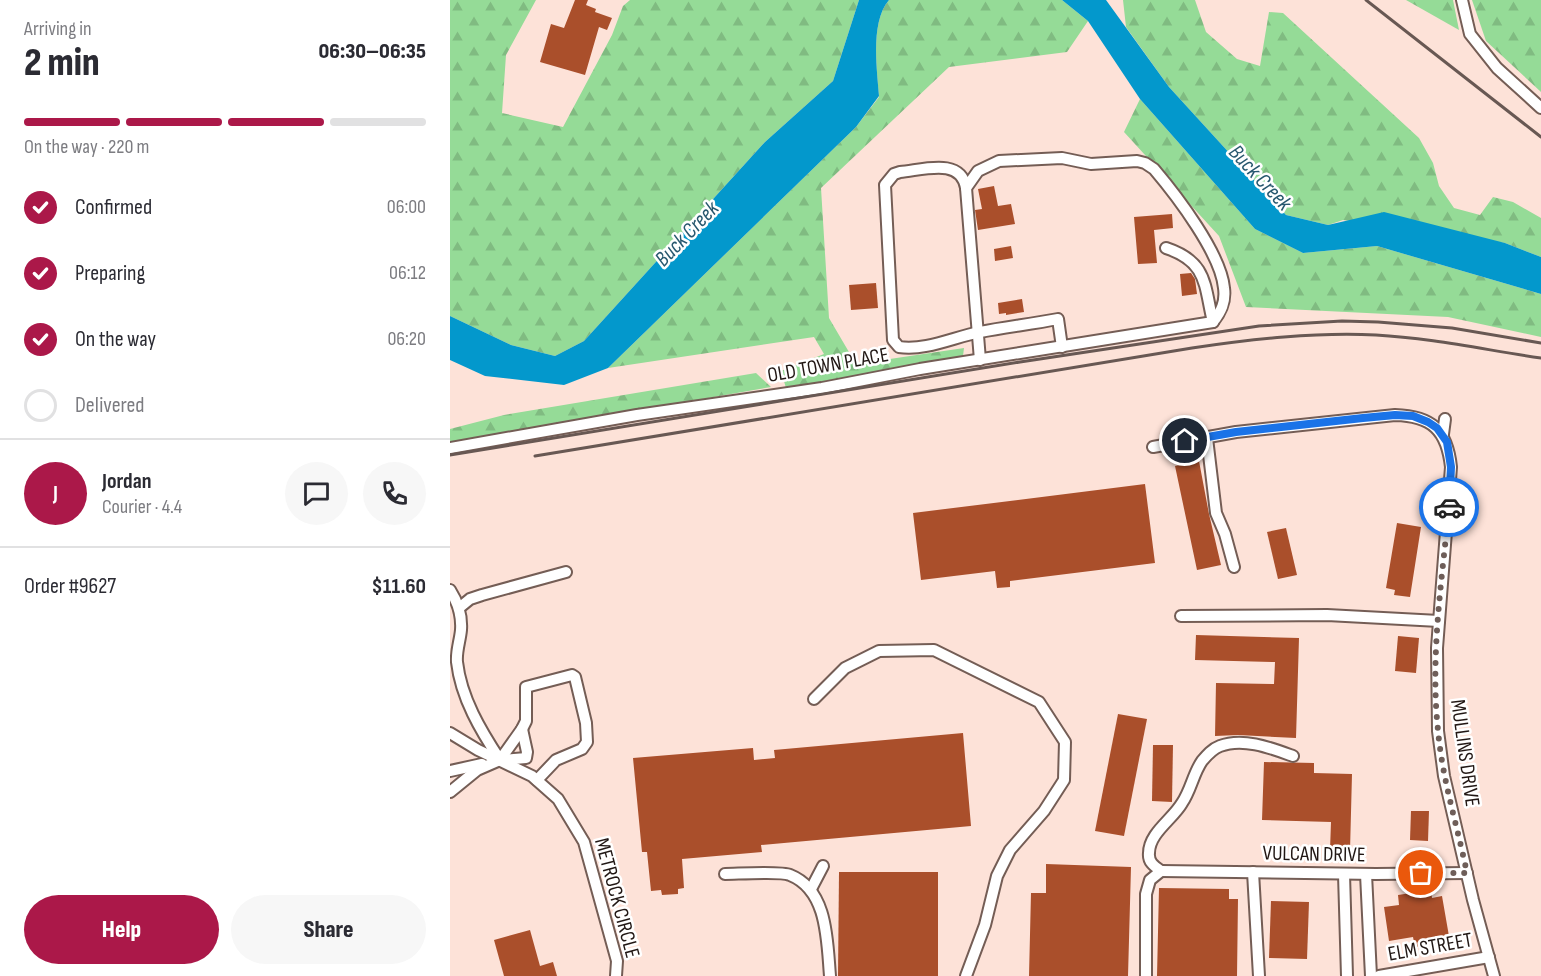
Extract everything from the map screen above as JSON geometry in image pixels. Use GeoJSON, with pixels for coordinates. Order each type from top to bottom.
{"type":"FeatureCollection","features":[{"type":"Feature","properties":{"kind":"street"},"geometry":{"type":"LineString","coordinates":[[1462,0],[1470,34],[1497,68],[1541,108]]}},
{"type":"Feature","properties":{"kind":"street"},"geometry":{"type":"LineString","coordinates":[[966,188],[978,171],[999,161],[1062,158],[1091,164],[1137,161],[1145,163],[1163,179],[1196,226],[1215,259],[1225,290],[1220,313],[1213,322]]}},
{"type":"Feature","properties":{"kind":"street"},"geometry":{"type":"LineString","coordinates":[[980,360],[977,332],[965,179],[961,173],[946,168],[894,174],[885,185],[893,340],[898,347],[906,348],[960,339],[977,332],[1058,320],[1062,347]]}},
{"type":"Feature","properties":{"kind":"street"},"geometry":{"type":"LineString","coordinates":[[1166,248],[1182,253],[1198,267],[1204,279],[1213,322]]}},
{"type":"Feature","properties":{"kind":"street","name":"OLD TOWN PLACE"},"geometry":{"type":"LineString","coordinates":[[450,448],[1213,322]]}},
{"type":"Feature","properties":{"kind":"street"},"geometry":{"type":"LineString","coordinates":[[1153,447],[1236,432],[1395,415],[1418,418],[1428,422],[1443,434]]}},
{"type":"Feature","properties":{"kind":"street"},"geometry":{"type":"LineString","coordinates":[[1443,434],[1445,419]]}},
{"type":"Feature","properties":{"kind":"street","name":"MULLINS DRIVE"},"geometry":{"type":"LineString","coordinates":[[1443,434],[1447,442],[1451,467],[1436,680],[1438,731],[1444,776],[1494,976]]}},
{"type":"Feature","properties":{"kind":"street"},"geometry":{"type":"LineString","coordinates":[[1207,438],[1216,513],[1225,534],[1234,567]]}},
{"type":"Feature","properties":{"kind":"street"},"geometry":{"type":"LineString","coordinates":[[459,608],[470,599],[566,572]]}},
{"type":"Feature","properties":{"kind":"street"},"geometry":{"type":"LineString","coordinates":[[450,590],[459,608],[461,629],[457,661],[460,676],[481,731],[500,760]]}},
{"type":"Feature","properties":{"kind":"street"},"geometry":{"type":"LineString","coordinates":[[1180,616],[1338,615],[1439,621]]}},
{"type":"Feature","properties":{"kind":"street"},"geometry":{"type":"LineString","coordinates":[[814,699],[845,668],[879,651],[934,650],[1039,702],[1065,742],[1064,780],[1044,812],[1010,850],[997,876],[985,925],[966,976]]}},
{"type":"Feature","properties":{"kind":"street"},"geometry":{"type":"LineString","coordinates":[[450,792],[477,770],[500,760],[526,720],[526,687],[569,675],[575,677],[586,723],[587,742],[582,749],[556,760],[537,780]]}},
{"type":"Feature","properties":{"kind":"street"},"geometry":{"type":"LineString","coordinates":[[450,771],[500,760],[526,758],[527,752],[522,729]]}},
{"type":"Feature","properties":{"kind":"street","name":"METROCK CIRCLE"},"geometry":{"type":"LineString","coordinates":[[450,733],[537,780],[558,799],[584,842],[617,961],[616,976]]}},
{"type":"Feature","properties":{"kind":"street"},"geometry":{"type":"LineString","coordinates":[[1146,976],[1146,894],[1150,880],[1161,871],[1150,862],[1148,855],[1150,846],[1154,837],[1182,805],[1197,770],[1212,751],[1222,746],[1251,744],[1293,756]]}},
{"type":"Feature","properties":{"kind":"street"},"geometry":{"type":"LineString","coordinates":[[812,889],[823,866]]}},
{"type":"Feature","properties":{"kind":"street","name":"VULCAN DRIVE"},"geometry":{"type":"LineString","coordinates":[[1161,871],[1344,874],[1467,873]]}},
{"type":"Feature","properties":{"kind":"street"},"geometry":{"type":"LineString","coordinates":[[1253,872],[1259,976]]}},
{"type":"Feature","properties":{"kind":"street"},"geometry":{"type":"LineString","coordinates":[[725,874],[789,874],[812,889],[825,925],[830,976]]}},
{"type":"Feature","properties":{"kind":"street"},"geometry":{"type":"LineString","coordinates":[[1344,874],[1347,976]]}},
{"type":"Feature","properties":{"kind":"street"},"geometry":{"type":"LineString","coordinates":[[1366,874],[1371,976]]}},
{"type":"Feature","properties":{"kind":"street","name":"ELM STREET"},"geometry":{"type":"LineString","coordinates":[[1379,976],[1489,957]]}},
{"type":"Feature","properties":{"kind":"green space"},"geometry":{"type":"Polygon","coordinates":[[[450,0],[536,0],[506,55],[502,113],[563,127],[612,35],[623,6],[630,0],[859,0],[833,81],[765,142],[584,341],[555,356],[511,345],[450,316],[450,0]]]}},
{"type":"Feature","properties":{"kind":"green space"},"geometry":{"type":"Polygon","coordinates":[[[889,0],[1062,0],[1088,21],[1067,52],[949,67],[821,188],[829,318],[856,364],[964,348],[963,356],[786,388],[781,371],[824,354],[814,337],[608,368],[856,127],[879,97],[876,60],[877,33],[883,9],[889,0]]]}},
{"type":"Feature","properties":{"kind":"green space"},"geometry":{"type":"Polygon","coordinates":[[[1123,0],[1195,0],[1206,32],[1237,59],[1260,66],[1269,12],[1283,13],[1419,138],[1433,163],[1439,186],[1454,208],[1480,215],[1493,197],[1513,202],[1541,218],[1541,257],[1505,243],[1343,220],[1328,225],[1286,215],[1169,87],[1126,27],[1123,0]]]}},
{"type":"Feature","properties":{"kind":"green space"},"geometry":{"type":"Polygon","coordinates":[[[1406,0],[1453,0],[1459,30],[1406,0]]]}},
{"type":"Feature","properties":{"kind":"green space"},"geometry":{"type":"Polygon","coordinates":[[[1472,0],[1541,0],[1541,92],[1486,41],[1472,0]]]}},
{"type":"Feature","properties":{"kind":"green space"},"geometry":{"type":"Polygon","coordinates":[[[1140,99],[1255,229],[1303,253],[1377,246],[1541,294],[1541,337],[1448,317],[1246,307],[1219,236],[1124,132],[1140,99]]]}},
{"type":"Feature","properties":{"kind":"green space"},"geometry":{"type":"Polygon","coordinates":[[[756,373],[771,387],[450,443],[450,429],[504,415],[756,373]]]}},
{"type":"Feature","properties":{"kind":"water","name":"Buck Creek"},"geometry":{"type":"Polygon","coordinates":[[[859,0],[889,0],[879,20],[877,33],[876,60],[879,96],[856,127],[608,368],[564,385],[485,376],[450,360],[450,316],[511,345],[555,356],[584,341],[765,142],[833,81],[859,0]]]}},
{"type":"Feature","properties":{"kind":"water"},"geometry":{"type":"Polygon","coordinates":[[[1062,0],[1106,0],[1169,87],[1286,215],[1328,225],[1384,212],[1505,243],[1541,257],[1541,294],[1377,246],[1303,253],[1255,229],[1140,99],[1088,21],[1062,0]]]}},
{"type":"Feature","properties":{"kind":"building"},"geometry":{"type":"Polygon","coordinates":[[[575,0],[588,0],[586,5],[596,9],[595,12],[612,18],[607,30],[599,27],[585,75],[540,62],[551,24],[564,28],[575,0]]]}},
{"type":"Feature","properties":{"kind":"building"},"geometry":{"type":"Polygon","coordinates":[[[994,186],[998,206],[1011,204],[1015,224],[978,230],[975,210],[982,209],[978,189],[994,186]]]}},
{"type":"Feature","properties":{"kind":"building"},"geometry":{"type":"Polygon","coordinates":[[[1172,214],[1173,228],[1154,230],[1157,263],[1138,264],[1134,217],[1172,214]]]}},
{"type":"Feature","properties":{"kind":"building"},"geometry":{"type":"Polygon","coordinates":[[[1011,246],[1013,258],[995,261],[994,249],[1011,246]]]}},
{"type":"Feature","properties":{"kind":"building"},"geometry":{"type":"Polygon","coordinates":[[[1191,273],[1195,279],[1197,294],[1182,296],[1180,274],[1191,273]]]}},
{"type":"Feature","properties":{"kind":"building"},"geometry":{"type":"Polygon","coordinates":[[[876,283],[878,308],[851,310],[849,285],[876,283]]]}},
{"type":"Feature","properties":{"kind":"building"},"geometry":{"type":"Polygon","coordinates":[[[1022,299],[1024,312],[999,314],[998,303],[1022,299]]]}},
{"type":"Feature","properties":{"kind":"building"},"geometry":{"type":"Polygon","coordinates":[[[1199,461],[1221,565],[1197,570],[1175,466],[1199,461]]]}},
{"type":"Feature","properties":{"kind":"building"},"geometry":{"type":"Polygon","coordinates":[[[1145,484],[1155,563],[1010,581],[1010,587],[997,588],[995,571],[921,580],[913,513],[1145,484]]]}},
{"type":"Feature","properties":{"kind":"building"},"geometry":{"type":"Polygon","coordinates":[[[1397,523],[1421,527],[1410,597],[1394,595],[1395,590],[1386,588],[1397,523]]]}},
{"type":"Feature","properties":{"kind":"building"},"geometry":{"type":"Polygon","coordinates":[[[1286,528],[1297,575],[1278,579],[1267,532],[1286,528]]]}},
{"type":"Feature","properties":{"kind":"building"},"geometry":{"type":"Polygon","coordinates":[[[1196,635],[1299,638],[1296,738],[1215,736],[1216,683],[1274,684],[1275,662],[1195,660],[1196,635]]]}},
{"type":"Feature","properties":{"kind":"building"},"geometry":{"type":"Polygon","coordinates":[[[1398,636],[1419,638],[1416,673],[1395,671],[1398,636]]]}},
{"type":"Feature","properties":{"kind":"building"},"geometry":{"type":"Polygon","coordinates":[[[1118,714],[1147,719],[1124,836],[1095,831],[1118,714]]]}},
{"type":"Feature","properties":{"kind":"building"},"geometry":{"type":"Polygon","coordinates":[[[963,733],[971,826],[761,845],[762,852],[682,859],[684,888],[678,889],[678,894],[662,895],[661,890],[651,891],[647,852],[642,852],[633,758],[753,748],[754,760],[775,758],[774,750],[963,733]]]}},
{"type":"Feature","properties":{"kind":"building"},"geometry":{"type":"Polygon","coordinates":[[[1153,745],[1173,745],[1172,802],[1152,801],[1153,745]]]}},
{"type":"Feature","properties":{"kind":"building"},"geometry":{"type":"Polygon","coordinates":[[[1264,762],[1314,763],[1314,773],[1352,774],[1350,851],[1330,850],[1331,822],[1262,820],[1264,762]]]}},
{"type":"Feature","properties":{"kind":"building"},"geometry":{"type":"Polygon","coordinates":[[[1411,811],[1429,811],[1428,841],[1410,840],[1411,811]]]}},
{"type":"Feature","properties":{"kind":"building"},"geometry":{"type":"Polygon","coordinates":[[[1046,864],[1131,867],[1128,976],[1029,976],[1031,893],[1046,893],[1046,864]]]}},
{"type":"Feature","properties":{"kind":"building"},"geometry":{"type":"Polygon","coordinates":[[[839,872],[938,872],[938,976],[838,976],[839,872]]]}},
{"type":"Feature","properties":{"kind":"building"},"geometry":{"type":"Polygon","coordinates":[[[1159,888],[1229,889],[1229,899],[1238,899],[1237,976],[1157,976],[1159,888]]]}},
{"type":"Feature","properties":{"kind":"building"},"geometry":{"type":"Polygon","coordinates":[[[1431,890],[1432,898],[1442,896],[1450,942],[1415,947],[1413,937],[1389,941],[1384,907],[1399,905],[1398,895],[1431,890]]]}},
{"type":"Feature","properties":{"kind":"building"},"geometry":{"type":"Polygon","coordinates":[[[1271,901],[1309,902],[1307,959],[1269,958],[1271,901]]]}},
{"type":"Feature","properties":{"kind":"building"},"geometry":{"type":"Polygon","coordinates":[[[530,930],[540,966],[553,962],[557,976],[504,976],[494,940],[530,930]]]}},
{"type":"Feature","properties":{"kind":"railway"},"geometry":{"type":"LineString","coordinates":[[1366,0],[1541,137]]}},
{"type":"Feature","properties":{"kind":"railway"},"geometry":{"type":"LineString","coordinates":[[450,455],[1020,362],[1259,326],[1342,321],[1378,322],[1452,328],[1541,343]]}},
{"type":"Feature","properties":{"kind":"railway"},"geometry":{"type":"LineString","coordinates":[[535,456],[1192,348],[1261,339],[1330,334],[1376,335],[1438,341],[1541,358]]}},
{"type":"Feature","properties":{"kind":"way so far"},"geometry":{"type":"LineString","coordinates":[[1421,873],[1467,873],[1444,776],[1436,709],[1437,648],[1449,507]]}},
{"type":"Feature","properties":{"kind":"route"},"geometry":{"type":"LineString","coordinates":[[1185,441],[1236,432],[1363,418],[1413,416],[1437,428],[1447,442],[1451,467],[1449,507]]}}]}
